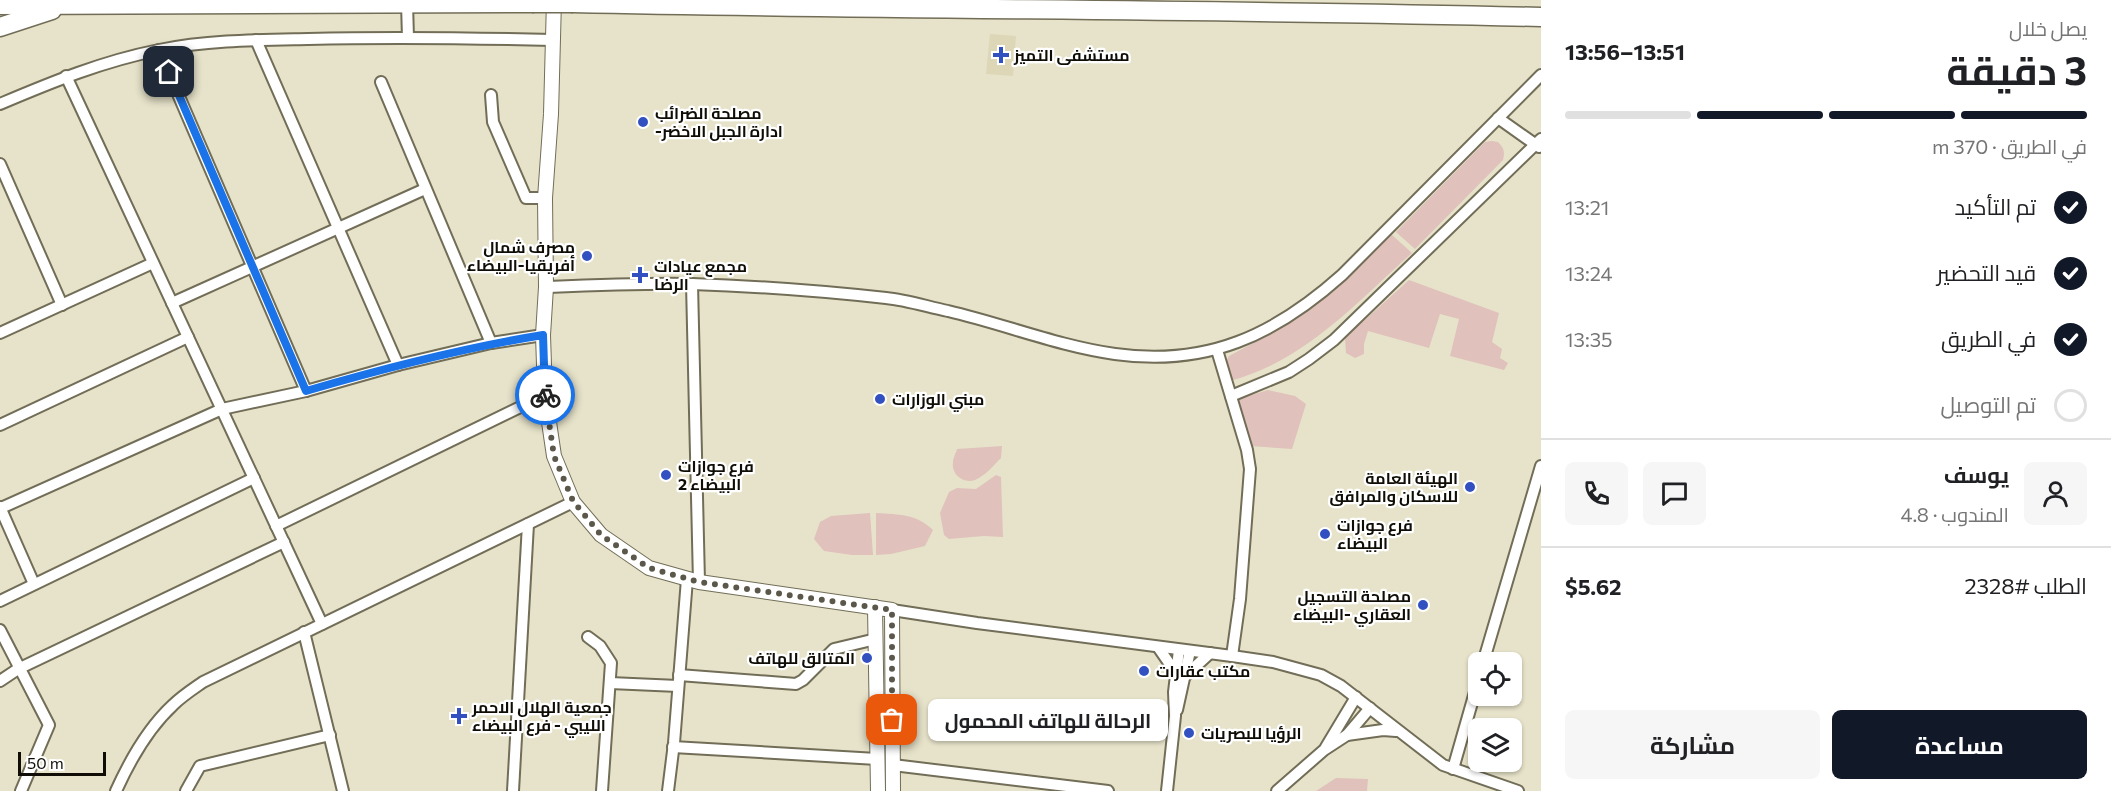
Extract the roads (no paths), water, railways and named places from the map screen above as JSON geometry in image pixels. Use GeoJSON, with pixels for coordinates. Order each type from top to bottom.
{"type":"FeatureCollection","features":[{"type":"Feature","properties":{"kind":"highway"},"geometry":{"type":"LineString","coordinates":[[0,5],[573,3],[749,7],[1322,11],[1541,17]]}},
{"type":"Feature","properties":{"kind":"highway"},"geometry":{"type":"LineString","coordinates":[[0,27],[62,6]]}},
{"type":"Feature","properties":{"kind":"street"},"geometry":{"type":"LineString","coordinates":[[554,0],[551,114],[545,198],[546,286],[543,335],[545,395],[554,456],[573,501],[601,535],[649,568],[693,581],[977,624],[1273,662],[1321,675],[1356,697],[1436,761],[1518,791]]}},
{"type":"Feature","properties":{"kind":"street"},"geometry":{"type":"LineString","coordinates":[[407,3],[408,38]]}},
{"type":"Feature","properties":{"kind":"street"},"geometry":{"type":"LineString","coordinates":[[0,104],[66,76],[102,64],[159,50],[217,42],[408,38],[553,40]]}},
{"type":"Feature","properties":{"kind":"street"},"geometry":{"type":"LineString","coordinates":[[256,40],[336,228],[398,365]]}},
{"type":"Feature","properties":{"kind":"street"},"geometry":{"type":"LineString","coordinates":[[159,50],[306,391]]}},
{"type":"Feature","properties":{"kind":"street"},"geometry":{"type":"LineString","coordinates":[[546,286],[692,284],[889,298],[1116,354],[1161,357],[1217,350],[1245,340],[1277,324],[1314,300],[1342,275],[1541,75]]}},
{"type":"Feature","properties":{"kind":"street"},"geometry":{"type":"LineString","coordinates":[[66,76],[322,624]]}},
{"type":"Feature","properties":{"kind":"street"},"geometry":{"type":"LineString","coordinates":[[381,82],[491,344]]}},
{"type":"Feature","properties":{"kind":"street"},"geometry":{"type":"LineString","coordinates":[[491,95],[493,122],[526,198],[545,198]]}},
{"type":"Feature","properties":{"kind":"street"},"geometry":{"type":"LineString","coordinates":[[1231,396],[1289,372],[1334,340],[1539,144],[1498,118]]}},
{"type":"Feature","properties":{"kind":"street"},"geometry":{"type":"LineString","coordinates":[[0,164],[62,305]]}},
{"type":"Feature","properties":{"kind":"street"},"geometry":{"type":"LineString","coordinates":[[172,303],[425,189]]}},
{"type":"Feature","properties":{"kind":"street"},"geometry":{"type":"LineString","coordinates":[[0,333],[153,263]]}},
{"type":"Feature","properties":{"kind":"street"},"geometry":{"type":"LineString","coordinates":[[668,791],[678,681],[693,581],[692,284]]}},
{"type":"Feature","properties":{"kind":"street"},"geometry":{"type":"LineString","coordinates":[[34,584],[0,508],[222,409],[306,391],[398,365],[543,335]]}},
{"type":"Feature","properties":{"kind":"street"},"geometry":{"type":"LineString","coordinates":[[0,425],[188,337]]}},
{"type":"Feature","properties":{"kind":"street"},"geometry":{"type":"LineString","coordinates":[[1217,350],[1247,450],[1250,470],[1240,599],[1232,656]]}},
{"type":"Feature","properties":{"kind":"street"},"geometry":{"type":"LineString","coordinates":[[276,526],[545,395]]}},
{"type":"Feature","properties":{"kind":"street"},"geometry":{"type":"LineString","coordinates":[[1486,652],[1541,466]]}},
{"type":"Feature","properties":{"kind":"street"},"geometry":{"type":"LineString","coordinates":[[0,601],[254,478]]}},
{"type":"Feature","properties":{"kind":"street"},"geometry":{"type":"LineString","coordinates":[[116,791],[130,759],[148,734],[173,705],[203,682],[573,501]]}},
{"type":"Feature","properties":{"kind":"street"},"geometry":{"type":"LineString","coordinates":[[513,791],[528,524]]}},
{"type":"Feature","properties":{"kind":"street"},"geometry":{"type":"LineString","coordinates":[[0,681],[18,669],[284,542]]}},
{"type":"Feature","properties":{"kind":"street"},"geometry":{"type":"LineString","coordinates":[[875,607],[878,791]]}},
{"type":"Feature","properties":{"kind":"street"},"geometry":{"type":"LineString","coordinates":[[892,610],[893,791]]}},
{"type":"Feature","properties":{"kind":"street"},"geometry":{"type":"LineString","coordinates":[[0,630],[18,669],[49,724],[21,791]]}},
{"type":"Feature","properties":{"kind":"street"},"geometry":{"type":"LineString","coordinates":[[304,633],[343,791]]}},
{"type":"Feature","properties":{"kind":"street"},"geometry":{"type":"LineString","coordinates":[[588,637],[600,646],[611,663],[602,791]]}},
{"type":"Feature","properties":{"kind":"street"},"geometry":{"type":"LineString","coordinates":[[610,683],[678,681],[796,684],[803,680],[834,649],[876,639]]}},
{"type":"Feature","properties":{"kind":"street"},"geometry":{"type":"LineString","coordinates":[[1158,647],[1180,675]]}},
{"type":"Feature","properties":{"kind":"street"},"geometry":{"type":"LineString","coordinates":[[1167,791],[1184,650]]}},
{"type":"Feature","properties":{"kind":"street"},"geometry":{"type":"LineString","coordinates":[[1180,675],[1209,654]]}},
{"type":"Feature","properties":{"kind":"street"},"geometry":{"type":"LineString","coordinates":[[1324,750],[1356,697]]}},
{"type":"Feature","properties":{"kind":"street"},"geometry":{"type":"LineString","coordinates":[[1453,769],[1471,706]]}},
{"type":"Feature","properties":{"kind":"street"},"geometry":{"type":"LineString","coordinates":[[1277,791],[1324,750],[1347,735],[1370,708]]}},
{"type":"Feature","properties":{"kind":"street"},"geometry":{"type":"LineString","coordinates":[[1347,735],[1383,730],[1396,731]]}},
{"type":"Feature","properties":{"kind":"street"},"geometry":{"type":"LineString","coordinates":[[186,791],[200,766],[330,735]]}},
{"type":"Feature","properties":{"kind":"street"},"geometry":{"type":"LineString","coordinates":[[673,747],[878,759]]}},
{"type":"Feature","properties":{"kind":"street"},"geometry":{"type":"LineString","coordinates":[[893,765],[1108,791]]}},
{"type":"Feature","properties":{"kind":"place","name":"مستشفى التميز"},"geometry":{"type":"Point","coordinates":[1001,55]}},
{"type":"Feature","properties":{"kind":"place","name":"مصلحة الضرائب -ادارة الجبل الاخضر"},"geometry":{"type":"Point","coordinates":[643,122]}},
{"type":"Feature","properties":{"kind":"place","name":"مصرف شمال أفريقيا-البيضاء"},"geometry":{"type":"Point","coordinates":[587,256]}},
{"type":"Feature","properties":{"kind":"place","name":"مجمع عيادات الرضا"},"geometry":{"type":"Point","coordinates":[640,275]}},
{"type":"Feature","properties":{"kind":"place","name":"مبني الوزارات"},"geometry":{"type":"Point","coordinates":[880,399]}},
{"type":"Feature","properties":{"kind":"place","name":"فرع جوازات البيضاء 2"},"geometry":{"type":"Point","coordinates":[666,475]}},
{"type":"Feature","properties":{"kind":"place","name":"الهيئة العامة للاسكان والمرافق"},"geometry":{"type":"Point","coordinates":[1470,487]}},
{"type":"Feature","properties":{"kind":"place","name":"فرع جوازات البيضاء"},"geometry":{"type":"Point","coordinates":[1325,534]}},
{"type":"Feature","properties":{"kind":"place","name":"مصلحة التسجيل العقاري -البيضاء"},"geometry":{"type":"Point","coordinates":[1423,605]}},
{"type":"Feature","properties":{"kind":"place","name":"المتالق للهاتف"},"geometry":{"type":"Point","coordinates":[867,658]}},
{"type":"Feature","properties":{"kind":"place","name":"مكتب عقارات"},"geometry":{"type":"Point","coordinates":[1144,671]}},
{"type":"Feature","properties":{"kind":"place","name":"جمعية الهلال الاحمر الليبي - فرع البيضاء"},"geometry":{"type":"Point","coordinates":[459,716]}},
{"type":"Feature","properties":{"kind":"place","name":"الرحالة للهاتف المحمول"},"geometry":{"type":"Point","coordinates":[892,720]}},
{"type":"Feature","properties":{"kind":"place","name":"الرؤيا للبصريات"},"geometry":{"type":"Point","coordinates":[1189,733]}}]}
